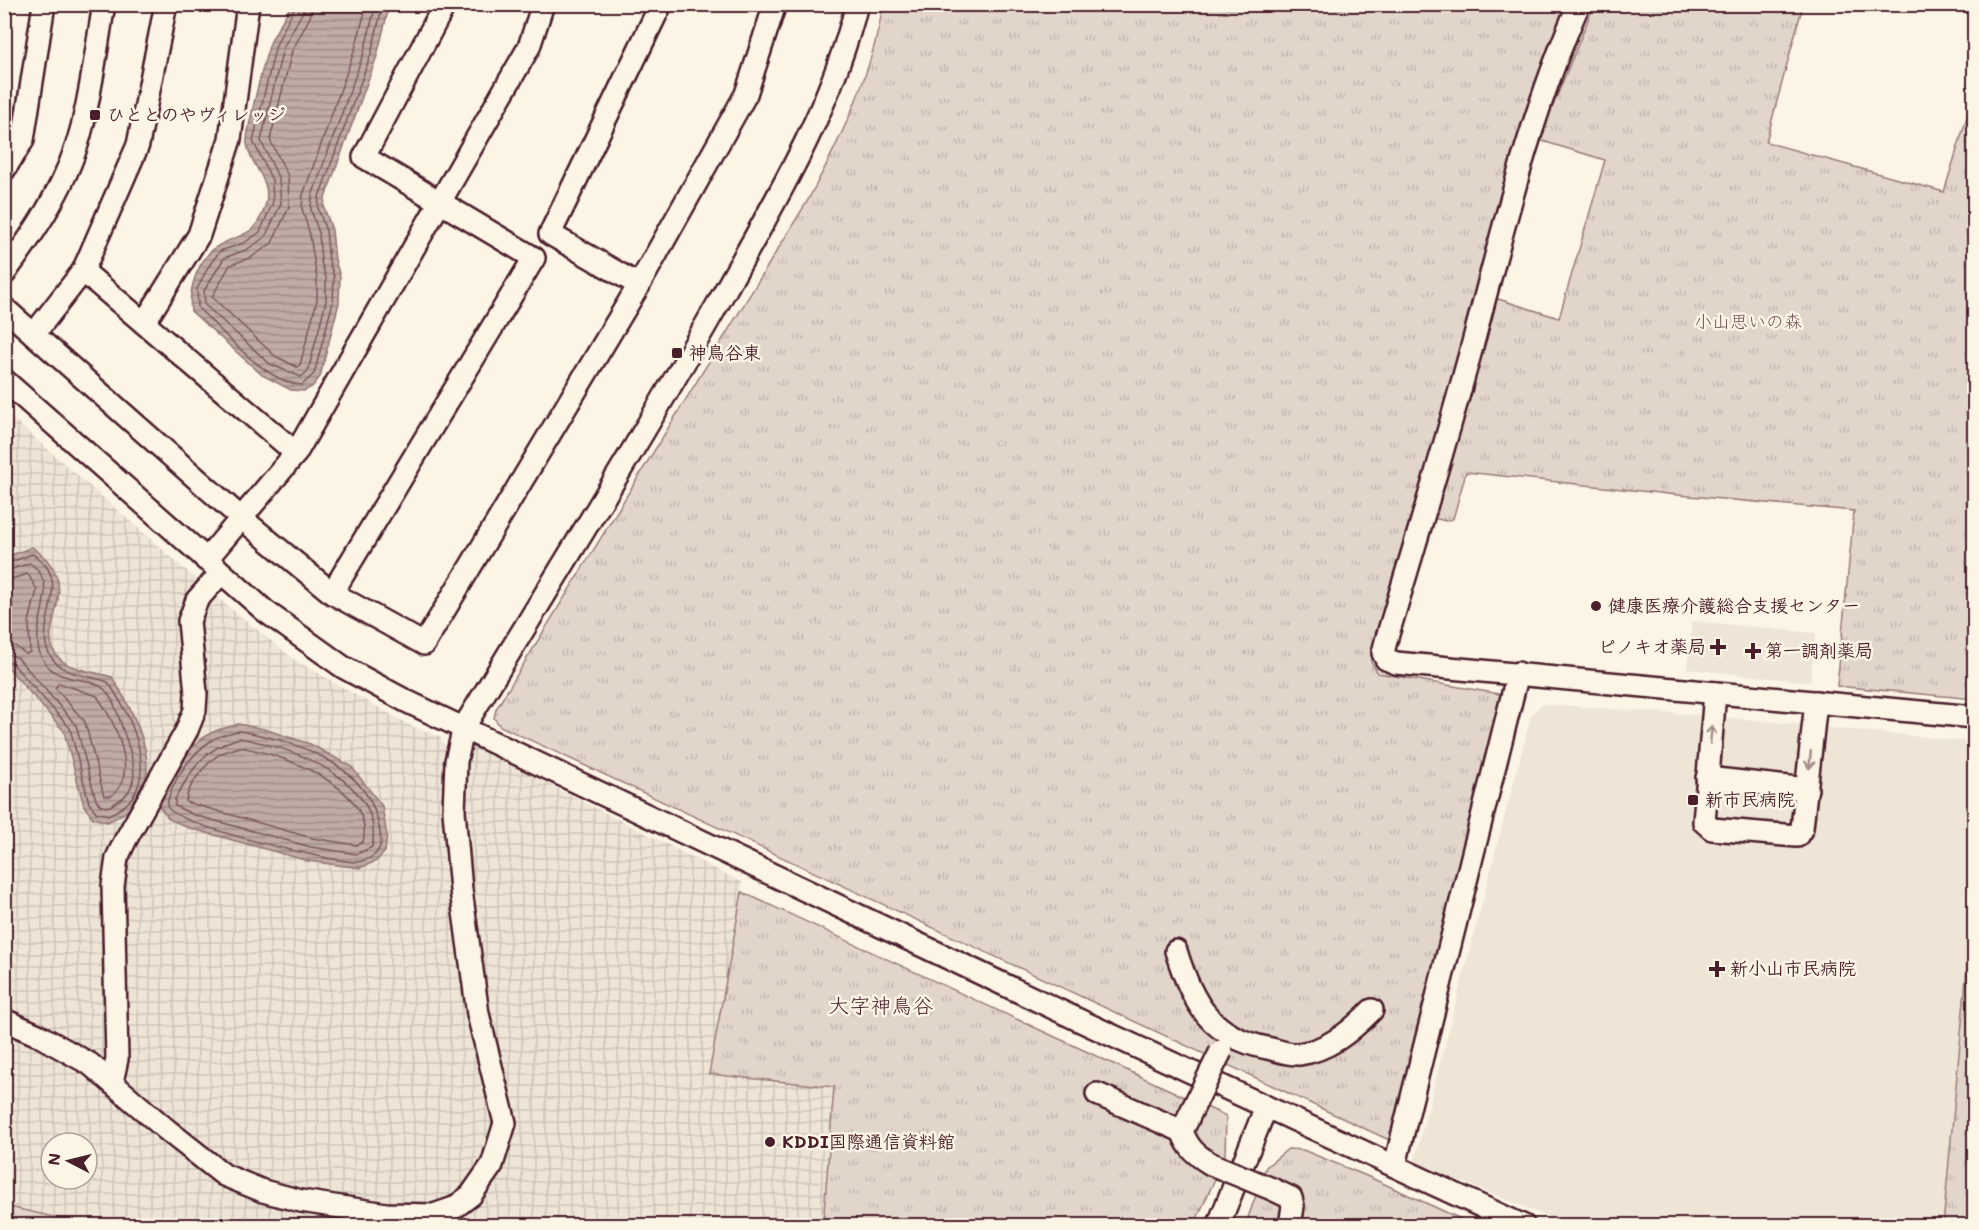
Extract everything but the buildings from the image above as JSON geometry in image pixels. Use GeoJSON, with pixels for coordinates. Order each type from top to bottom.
{"type":"FeatureCollection","features":[{"type":"Feature","properties":{"kind":"street"},"geometry":{"type":"LineString","coordinates":[[4,170],[23,140],[44,4]]}},
{"type":"Feature","properties":{"kind":"street"},"geometry":{"type":"LineString","coordinates":[[4,274],[11,251],[58,191],[82,129],[104,4]]}},
{"type":"Feature","properties":{"kind":"street"},"geometry":{"type":"LineString","coordinates":[[34,334],[84,271],[138,145],[166,4]]}},
{"type":"Feature","properties":{"kind":"street"},"geometry":{"type":"LineString","coordinates":[[144,323],[199,235],[230,139],[248,4]]}},
{"type":"Feature","properties":{"kind":"street"},"geometry":{"type":"LineString","coordinates":[[332,593],[534,258],[364,157],[445,4]]}},
{"type":"Feature","properties":{"kind":"street"},"geometry":{"type":"LineString","coordinates":[[112,1082],[117,1059],[113,886],[117,858],[187,730],[195,710],[196,693],[189,621],[197,600],[240,517],[296,453],[529,47],[543,4]]}},
{"type":"Feature","properties":{"kind":"street"},"geometry":{"type":"LineString","coordinates":[[639,285],[550,234],[661,4]]}},
{"type":"Feature","properties":{"kind":"street"},"geometry":{"type":"LineString","coordinates":[[4,308],[240,517],[332,593],[424,644],[639,285],[746,94],[776,4]]}},
{"type":"Feature","properties":{"kind":"street"},"geometry":{"type":"LineString","coordinates":[[4,1020],[38,1035],[90,1064],[224,1175],[262,1191],[302,1201],[412,1216],[434,1215],[454,1209],[471,1195],[492,1165],[505,1123],[478,1014],[461,890],[453,811],[456,761],[464,727],[698,338],[800,158],[846,50],[857,4]]}},
{"type":"Feature","properties":{"kind":"street"},"geometry":{"type":"LineString","coordinates":[[1579,4],[1553,63],[1515,184],[1447,438],[1383,653],[1386,659],[1396,663],[1974,717]]}},
{"type":"Feature","properties":{"kind":"street"},"geometry":{"type":"LineString","coordinates":[[84,271],[296,453]]}},
{"type":"Feature","properties":{"kind":"street"},"geometry":{"type":"LineString","coordinates":[[4,380],[273,618],[343,667],[406,701],[1266,1107],[1524,1226]]}},
{"type":"Feature","properties":{"kind":"street"},"geometry":{"type":"LineString","coordinates":[[1395,1165],[1518,673]]}},
{"type":"Feature","properties":{"kind":"street"},"geometry":{"type":"LineString","coordinates":[[1715,693],[1704,822],[1712,829],[1797,836],[1803,828],[1816,702]]}},
{"type":"Feature","properties":{"kind":"street"},"geometry":{"type":"LineString","coordinates":[[1707,778],[1807,789]]}},
{"type":"Feature","properties":{"kind":"street"},"geometry":{"type":"LineString","coordinates":[[1176,951],[1186,985],[1225,1043],[1297,1054],[1322,1048],[1348,1034],[1372,1010]]}},
{"type":"Feature","properties":{"kind":"street"},"geometry":{"type":"LineString","coordinates":[[1225,1043],[1185,1125],[1193,1153],[1211,1164],[1291,1198],[1293,1206],[1290,1226]]}},
{"type":"Feature","properties":{"kind":"street"},"geometry":{"type":"LineString","coordinates":[[1097,1094],[1185,1125]]}},
{"type":"Feature","properties":{"kind":"street"},"geometry":{"type":"LineString","coordinates":[[1218,1226],[1266,1107]]}},
{"type":"Feature","properties":{"kind":"shaded area"},"geometry":{"type":"Polygon","coordinates":[[[4,411],[219,599],[295,660],[411,726],[439,736],[446,747],[464,754],[470,744],[743,883],[709,1074],[834,1087],[823,1225],[5,1225],[4,411]]]}},
{"type":"Feature","properties":{"kind":"shaded area"},"geometry":{"type":"Polygon","coordinates":[[[1692,621],[1816,633],[1810,682],[1687,669],[1692,621]]]}},
{"type":"Feature","properties":{"kind":"shaded area","name":"新小山市民病院"},"geometry":{"type":"Polygon","coordinates":[[[1541,704],[1713,716],[1974,742],[1974,894],[1943,1225],[1568,1225],[1414,1162],[1531,716],[1541,704]]]}},
{"type":"Feature","properties":{"kind":"green space"},"geometry":{"type":"Polygon","coordinates":[[[883,5],[1567,5],[1544,58],[1371,662],[1378,673],[1506,695],[1389,1140],[500,726],[494,718],[496,709],[808,200],[854,106],[871,56],[883,5]]]}},
{"type":"Feature","properties":{"kind":"green space","name":"小山思いの森"},"geometry":{"type":"Polygon","coordinates":[[[1594,5],[1803,5],[1766,142],[1944,192],[1974,94],[1974,699],[1837,686],[1854,511],[1466,472],[1453,519],[1445,521],[1430,517],[1495,298],[1559,318],[1605,160],[1539,140],[1594,5]]]}},
{"type":"Feature","properties":{"kind":"green space"},"geometry":{"type":"Polygon","coordinates":[[[742,892],[1226,1116],[1225,1157],[1194,1225],[823,1225],[834,1087],[709,1074],[742,892]]]}},
{"type":"Feature","properties":{"kind":"green space"},"geometry":{"type":"Polygon","coordinates":[[[1974,894],[1974,1225],[1943,1225],[1974,894]]]}},
{"type":"Feature","properties":{"kind":"green space"},"geometry":{"type":"Polygon","coordinates":[[[1288,1149],[1303,1150],[1474,1225],[1245,1226],[1266,1167],[1288,1149]]]}},
{"type":"Feature","properties":{"kind":"green space"},"geometry":{"type":"Polygon","coordinates":[[[5,1206],[72,1221],[71,1225],[5,1225],[5,1206]]]}},
{"type":"Feature","properties":{"kind":"water"},"geometry":{"type":"Polygon","coordinates":[[[389,4],[377,56],[325,198],[324,207],[332,230],[335,260],[340,276],[339,303],[320,377],[312,387],[304,391],[291,390],[262,375],[191,311],[190,303],[196,275],[205,258],[218,246],[249,231],[259,221],[263,212],[267,192],[262,176],[253,162],[247,137],[268,48],[291,5],[389,4]]]}},
{"type":"Feature","properties":{"kind":"water"},"geometry":{"type":"Polygon","coordinates":[[[32,547],[49,562],[57,577],[59,592],[51,635],[52,648],[60,659],[71,666],[112,677],[133,715],[141,736],[146,757],[147,776],[141,794],[128,810],[107,822],[93,818],[84,806],[64,731],[5,664],[4,562],[9,556],[32,547]]]}},
{"type":"Feature","properties":{"kind":"water"},"geometry":{"type":"Polygon","coordinates":[[[238,724],[264,729],[310,744],[351,766],[382,806],[387,836],[385,852],[376,861],[360,868],[308,861],[189,828],[169,819],[160,807],[167,786],[178,765],[202,739],[214,732],[238,724]]]}},
{"type":"Feature","properties":{"kind":"place","name":"ひととのやヴィレッジ"},"geometry":{"type":"Point","coordinates":[95,115]}},
{"type":"Feature","properties":{"kind":"place","name":"神鳥谷東"},"geometry":{"type":"Point","coordinates":[677,353]}},
{"type":"Feature","properties":{"kind":"place","name":"健康医療介護総合支援センター"},"geometry":{"type":"Point","coordinates":[1596,606]}},
{"type":"Feature","properties":{"kind":"place","name":"ピノキオ薬局"},"geometry":{"type":"Point","coordinates":[1718,647]}},
{"type":"Feature","properties":{"kind":"place","name":"第一調剤薬局"},"geometry":{"type":"Point","coordinates":[1753,651]}},
{"type":"Feature","properties":{"kind":"place","name":"新市民病院"},"geometry":{"type":"Point","coordinates":[1693,800]}},
{"type":"Feature","properties":{"kind":"place","name":"新小山市民病院"},"geometry":{"type":"Point","coordinates":[1717,969]}},
{"type":"Feature","properties":{"kind":"place","name":"KDDI国際通信資料館"},"geometry":{"type":"Point","coordinates":[770,1142]}},
{"type":"Feature","properties":{"kind":"district","name":"大字神鳥谷"},"geometry":{"type":"Point","coordinates":[881,1006]}}]}
